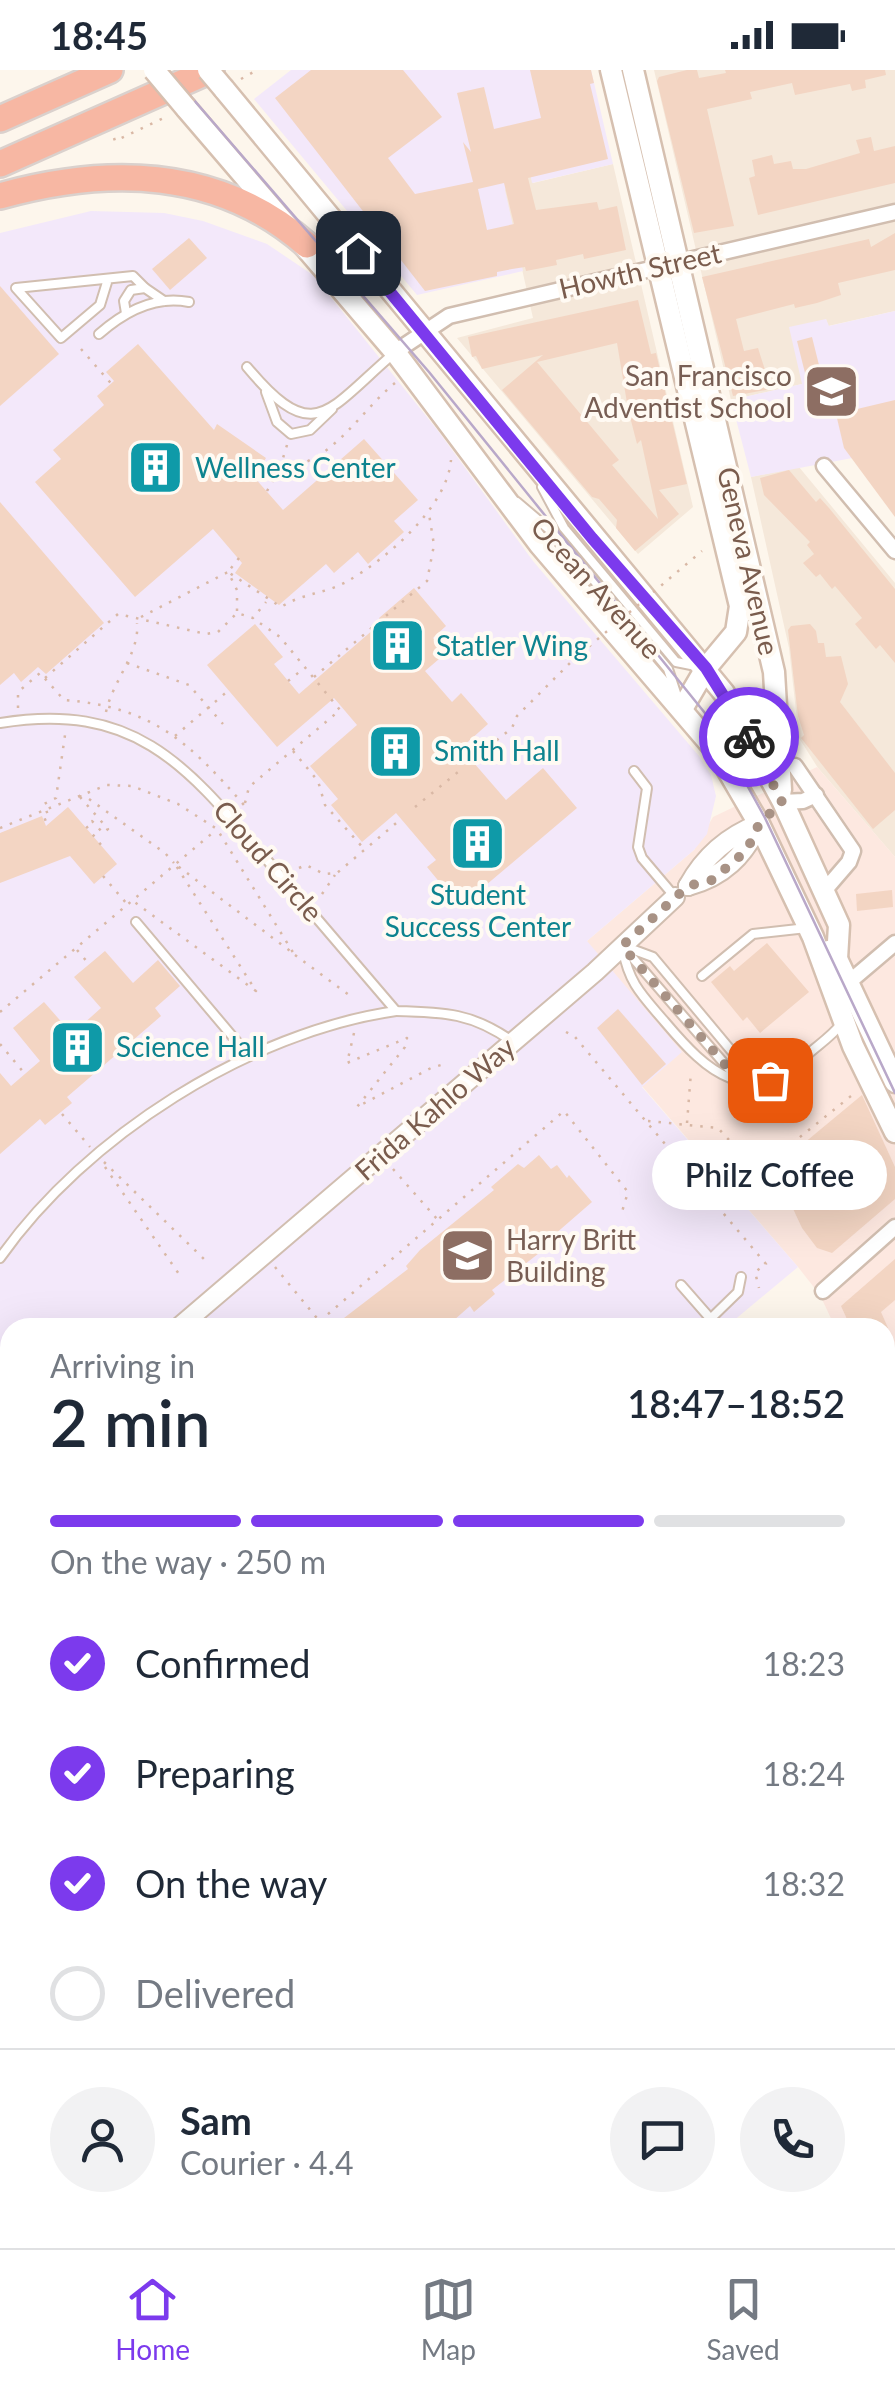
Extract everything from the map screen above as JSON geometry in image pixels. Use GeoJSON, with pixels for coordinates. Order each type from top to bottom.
{"type":"FeatureCollection","features":[{"type":"Feature","properties":{"kind":"highway"},"geometry":{"type":"LineString","coordinates":[[0,120],[110,70]]}},
{"type":"Feature","properties":{"kind":"highway"},"geometry":{"type":"LineString","coordinates":[[0,164],[222,78]]}},
{"type":"Feature","properties":{"kind":"highway"},"geometry":{"type":"LineString","coordinates":[[0,196],[72,178],[130,175],[158,179],[245,206],[281,225],[306,245]]}},
{"type":"Feature","properties":{"kind":"main road","name":"Ocean Avenue"},"geometry":{"type":"LineString","coordinates":[[154,70],[395,352],[540,545],[770,814],[824,890],[839,925],[837,959]]}},
{"type":"Feature","properties":{"kind":"main road","name":"Geneva Avenue"},"geometry":{"type":"LineString","coordinates":[[611,70],[668,265],[774,672],[770,814]]}},
{"type":"Feature","properties":{"kind":"main road","name":"Geneva Avenue"},"geometry":{"type":"LineString","coordinates":[[634,70],[668,265],[740,606],[736,632],[706,668],[682,709]]}},
{"type":"Feature","properties":{"kind":"main road","name":"Ocean Avenue"},"geometry":{"type":"LineString","coordinates":[[222,78],[525,456],[706,668],[737,715],[811,933],[844,1020],[895,1132]]}},
{"type":"Feature","properties":{"kind":"main road","name":"Ocean Avenue"},"geometry":{"type":"LineString","coordinates":[[811,933],[837,959],[895,1082]]}},
{"type":"Feature","properties":{"kind":"street","name":"Howth Street"},"geometry":{"type":"LineString","coordinates":[[395,352],[423,330],[450,316],[895,212]]}},
{"type":"Feature","properties":{"kind":"street"},"geometry":{"type":"LineString","coordinates":[[824,466],[895,551]]}},
{"type":"Feature","properties":{"kind":"street"},"geometry":{"type":"LineString","coordinates":[[795,766],[853,850],[850,862],[824,890]]}},
{"type":"Feature","properties":{"kind":"street"},"geometry":{"type":"LineString","coordinates":[[770,814],[816,796]]}},
{"type":"Feature","properties":{"kind":"street","name":"Frida Kahlo Way"},"geometry":{"type":"LineString","coordinates":[[190,1318],[513,1042],[681,891],[712,880],[747,850],[770,814]]}},
{"type":"Feature","properties":{"kind":"street"},"geometry":{"type":"LineString","coordinates":[[848,983],[895,943]]}},
{"type":"Feature","properties":{"kind":"street"},"geometry":{"type":"LineString","coordinates":[[823,1291],[895,1227]]}},
{"type":"Feature","properties":{"kind":"lane"},"geometry":{"type":"LineString","coordinates":[[108,279],[100,305],[61,338],[16,288],[133,276],[164,301]]}},
{"type":"Feature","properties":{"kind":"lane"},"geometry":{"type":"LineString","coordinates":[[126,313],[126,294],[145,288]]}},
{"type":"Feature","properties":{"kind":"lane"},"geometry":{"type":"LineString","coordinates":[[99,334],[126,313],[164,301],[189,302]]}},
{"type":"Feature","properties":{"kind":"lane"},"geometry":{"type":"LineString","coordinates":[[265,388],[276,422],[291,434],[310,430],[395,352]]}},
{"type":"Feature","properties":{"kind":"lane"},"geometry":{"type":"LineString","coordinates":[[247,367],[287,409],[300,414],[313,415],[341,399]]}},
{"type":"Feature","properties":{"kind":"lane","name":"Cloud Circle"},"geometry":{"type":"LineString","coordinates":[[0,723],[67,719],[103,724],[158,749],[184,767],[396,1011]]}},
{"type":"Feature","properties":{"kind":"lane"},"geometry":{"type":"LineString","coordinates":[[634,772],[647,788],[638,838],[642,858],[681,891]]}},
{"type":"Feature","properties":{"kind":"lane"},"geometry":{"type":"LineString","coordinates":[[136,922],[249,1056]]}},
{"type":"Feature","properties":{"kind":"lane"},"geometry":{"type":"LineString","coordinates":[[702,976],[752,934],[811,933]]}},
{"type":"Feature","properties":{"kind":"lane"},"geometry":{"type":"LineString","coordinates":[[622,946],[653,958],[739,1060],[746,1082]]}},
{"type":"Feature","properties":{"kind":"lane"},"geometry":{"type":"LineString","coordinates":[[622,946],[729,1069],[746,1082]]}},
{"type":"Feature","properties":{"kind":"lane"},"geometry":{"type":"LineString","coordinates":[[622,946],[628,978],[693,1055],[723,1078],[746,1082],[770,1080],[788,1071],[844,1020]]}},
{"type":"Feature","properties":{"kind":"lane"},"geometry":{"type":"LineString","coordinates":[[0,1258],[30,1222],[98,1156],[177,1097],[249,1056],[336,1023],[396,1011],[446,1013],[481,1020],[513,1042]]}},
{"type":"Feature","properties":{"kind":"lane"},"geometry":{"type":"LineString","coordinates":[[682,1285],[709,1317],[738,1292],[741,1277]]}},
{"type":"Feature","properties":{"kind":"path"},"geometry":{"type":"LineString","coordinates":[[222,78],[245,70]]}},
{"type":"Feature","properties":{"kind":"path"},"geometry":{"type":"LineString","coordinates":[[222,78],[257,70]]}},
{"type":"Feature","properties":{"kind":"path"},"geometry":{"type":"LineString","coordinates":[[81,350],[114,388]]}},
{"type":"Feature","properties":{"kind":"path"},"geometry":{"type":"LineString","coordinates":[[280,468],[299,466],[321,456],[368,405],[398,381]]}},
{"type":"Feature","properties":{"kind":"path"},"geometry":{"type":"LineString","coordinates":[[266,491],[280,468],[291,434]]}},
{"type":"Feature","properties":{"kind":"path"},"geometry":{"type":"LineString","coordinates":[[228,572],[282,607],[298,594],[329,590],[348,580],[428,512],[443,493],[452,458]]}},
{"type":"Feature","properties":{"kind":"path"},"geometry":{"type":"LineString","coordinates":[[312,678],[427,581],[434,544],[428,512]]}},
{"type":"Feature","properties":{"kind":"path"},"geometry":{"type":"LineString","coordinates":[[472,760],[512,728],[517,716],[573,660],[705,550]]}},
{"type":"Feature","properties":{"kind":"path"},"geometry":{"type":"LineString","coordinates":[[137,620],[228,572],[238,558]]}},
{"type":"Feature","properties":{"kind":"path"},"geometry":{"type":"LineString","coordinates":[[45,678],[118,614],[206,634],[218,632],[237,613],[238,590],[228,572]]}},
{"type":"Feature","properties":{"kind":"path"},"geometry":{"type":"LineString","coordinates":[[253,618],[267,600]]}},
{"type":"Feature","properties":{"kind":"path"},"geometry":{"type":"LineString","coordinates":[[20,720],[18,692],[33,675],[40,673],[64,700],[108,704],[175,736],[210,766],[244,805],[248,788],[340,710],[280,637],[253,618],[237,613]]}},
{"type":"Feature","properties":{"kind":"path"},"geometry":{"type":"LineString","coordinates":[[108,704],[111,688],[137,641],[137,620]]}},
{"type":"Feature","properties":{"kind":"path"},"geometry":{"type":"LineString","coordinates":[[126,662],[189,684],[223,724]]}},
{"type":"Feature","properties":{"kind":"path"},"geometry":{"type":"LineString","coordinates":[[288,682],[304,668]]}},
{"type":"Feature","properties":{"kind":"path"},"geometry":{"type":"LineString","coordinates":[[175,736],[229,690]]}},
{"type":"Feature","properties":{"kind":"path"},"geometry":{"type":"LineString","coordinates":[[44,820],[49,818],[44,804],[56,798],[65,729]]}},
{"type":"Feature","properties":{"kind":"path"},"geometry":{"type":"LineString","coordinates":[[292,750],[318,781],[325,805],[365,850]]}},
{"type":"Feature","properties":{"kind":"path"},"geometry":{"type":"LineString","coordinates":[[415,808],[458,772]]}},
{"type":"Feature","properties":{"kind":"path"},"geometry":{"type":"LineString","coordinates":[[0,828],[107,786],[132,786],[178,804],[217,828],[294,954],[349,995]]}},
{"type":"Feature","properties":{"kind":"path"},"geometry":{"type":"LineString","coordinates":[[79,796],[108,829],[103,834],[92,821],[86,826],[105,850]]}},
{"type":"Feature","properties":{"kind":"path"},"geometry":{"type":"LineString","coordinates":[[79,796],[165,853],[286,952],[294,954]]}},
{"type":"Feature","properties":{"kind":"path"},"geometry":{"type":"LineString","coordinates":[[322,894],[337,873],[401,819]]}},
{"type":"Feature","properties":{"kind":"path"},"geometry":{"type":"LineString","coordinates":[[0,1012],[217,828]]}},
{"type":"Feature","properties":{"kind":"path"},"geometry":{"type":"LineString","coordinates":[[133,901],[256,991],[175,864]]}},
{"type":"Feature","properties":{"kind":"path"},"geometry":{"type":"LineString","coordinates":[[299,868],[306,865],[324,874],[337,873]]}},
{"type":"Feature","properties":{"kind":"path"},"geometry":{"type":"LineString","coordinates":[[103,876],[128,905]]}},
{"type":"Feature","properties":{"kind":"path"},"geometry":{"type":"LineString","coordinates":[[76,949],[89,964]]}},
{"type":"Feature","properties":{"kind":"path"},"geometry":{"type":"LineString","coordinates":[[354,1031],[348,1063],[407,1038],[405,1047],[357,1107],[431,1068],[440,1065],[445,1070]]}},
{"type":"Feature","properties":{"kind":"path"},"geometry":{"type":"LineString","coordinates":[[566,1032],[575,1036],[766,1264],[756,1272],[759,1288]]}},
{"type":"Feature","properties":{"kind":"path"},"geometry":{"type":"LineString","coordinates":[[0,1044],[25,1074]]}},
{"type":"Feature","properties":{"kind":"path"},"geometry":{"type":"LineString","coordinates":[[686,1125],[691,1072]]}},
{"type":"Feature","properties":{"kind":"path"},"geometry":{"type":"LineString","coordinates":[[749,1184],[758,1170],[860,1088]]}},
{"type":"Feature","properties":{"kind":"path"},"geometry":{"type":"LineString","coordinates":[[324,1318],[564,1111],[628,1192],[622,1215]]}},
{"type":"Feature","properties":{"kind":"path"},"geometry":{"type":"LineString","coordinates":[[62,1114],[85,1141]]}},
{"type":"Feature","properties":{"kind":"path"},"geometry":{"type":"LineString","coordinates":[[646,1121],[718,1128],[740,1152],[756,1159],[758,1170]]}},
{"type":"Feature","properties":{"kind":"path"},"geometry":{"type":"LineString","coordinates":[[740,1152],[727,1163],[726,1171],[736,1184],[749,1184]]}},
{"type":"Feature","properties":{"kind":"path"},"geometry":{"type":"LineString","coordinates":[[381,1155],[438,1220]]}},
{"type":"Feature","properties":{"kind":"path"},"geometry":{"type":"LineString","coordinates":[[98,1156],[204,1259]]}},
{"type":"Feature","properties":{"kind":"path"},"geometry":{"type":"LineString","coordinates":[[98,1156],[181,1277]]}},
{"type":"Feature","properties":{"kind":"path"},"geometry":{"type":"LineString","coordinates":[[749,1184],[752,1193]]}},
{"type":"Feature","properties":{"kind":"path"},"geometry":{"type":"LineString","coordinates":[[264,1254],[317,1318]]}},
{"type":"Feature","properties":{"kind":"shaded area"},"geometry":{"type":"Polygon","coordinates":[[[291,70],[591,70],[613,164],[532,183],[528,164],[505,190],[523,271],[417,295],[254,99],[291,70]]]}},
{"type":"Feature","properties":{"kind":"shaded area"},"geometry":{"type":"Polygon","coordinates":[[[654,70],[895,70],[895,311],[828,326],[826,319],[802,384],[731,400],[654,70]]]}},
{"type":"Feature","properties":{"kind":"shaded area"},"geometry":{"type":"Polygon","coordinates":[[[613,164],[693,507],[638,554],[457,338],[533,318],[504,189],[528,166],[533,183],[613,164]]]}},
{"type":"Feature","properties":{"kind":"shaded area"},"geometry":{"type":"Polygon","coordinates":[[[91,211],[164,213],[203,221],[267,244],[313,275],[439,432],[533,561],[699,756],[711,775],[716,796],[707,834],[694,850],[587,941],[682,1052],[642,1087],[798,1267],[737,1318],[0,1318],[0,233],[91,211]]]}},
{"type":"Feature","properties":{"kind":"shaded area","name":"San Francisco Adventist School"},"geometry":{"type":"Polygon","coordinates":[[[895,311],[895,450],[751,477],[731,400],[802,384],[789,327],[826,319],[829,326],[895,311]]]}},
{"type":"Feature","properties":{"kind":"shaded area"},"geometry":{"type":"Polygon","coordinates":[[[799,467],[895,583],[895,857],[818,768],[799,738],[789,648],[751,477],[799,467]]]}},
{"type":"Feature","properties":{"kind":"shaded area"},"geometry":{"type":"Polygon","coordinates":[[[817,767],[895,857],[895,1318],[831,1318],[820,1295],[798,1267],[642,1086],[587,941],[694,850],[713,817],[817,767]]]}},
{"type":"Feature","properties":{"kind":"building"},"geometry":{"type":"Polygon","coordinates":[[[311,70],[403,70],[442,117],[388,158],[415,194],[473,182],[463,142],[471,152],[457,93],[484,87],[494,129],[541,118],[530,70],[591,70],[594,83],[590,84],[608,159],[528,178],[536,210],[597,202],[599,210],[617,206],[626,250],[584,259],[583,254],[556,260],[557,265],[526,271],[525,267],[512,269],[497,272],[497,276],[425,291],[275,98],[311,70]],[[504,183],[478,189],[487,230],[514,224],[504,183]]]}},
{"type":"Feature","properties":{"kind":"building"},"geometry":{"type":"Polygon","coordinates":[[[697,70],[699,78],[726,73],[725,70],[885,70],[886,75],[865,80],[866,88],[852,91],[850,84],[795,95],[792,83],[750,92],[752,99],[707,109],[734,226],[694,233],[657,81],[659,77],[697,70]]]}},
{"type":"Feature","properties":{"kind":"building"},"geometry":{"type":"Polygon","coordinates":[[[871,137],[874,151],[895,146],[895,183],[758,215],[749,178],[755,176],[752,160],[772,155],[774,164],[791,161],[793,169],[806,169],[860,153],[856,140],[871,137]]]}},
{"type":"Feature","properties":{"kind":"building"},"geometry":{"type":"Polygon","coordinates":[[[895,233],[895,270],[838,283],[841,295],[817,303],[795,308],[794,304],[736,319],[744,351],[758,348],[771,389],[733,396],[702,277],[869,239],[871,247],[895,233]]]}},
{"type":"Feature","properties":{"kind":"building"},"geometry":{"type":"Polygon","coordinates":[[[189,238],[207,258],[170,290],[152,269],[189,238]]]}},
{"type":"Feature","properties":{"kind":"building"},"geometry":{"type":"Polygon","coordinates":[[[0,286],[59,354],[0,406],[0,286]]]}},
{"type":"Feature","properties":{"kind":"building"},"geometry":{"type":"Polygon","coordinates":[[[638,300],[651,354],[656,353],[687,484],[659,490],[679,514],[635,551],[616,528],[617,520],[599,499],[592,497],[502,390],[543,355],[482,369],[476,356],[472,357],[468,337],[638,300]],[[617,343],[537,362],[619,460],[612,465],[658,519],[641,440],[637,444],[617,343]]]}},
{"type":"Feature","properties":{"kind":"building"},"geometry":{"type":"Polygon","coordinates":[[[812,337],[821,373],[806,377],[797,341],[812,337]]]}},
{"type":"Feature","properties":{"kind":"building","name":"Wellness Center"},"geometry":{"type":"Polygon","coordinates":[[[138,344],[214,430],[217,424],[266,458],[254,477],[283,510],[364,439],[418,500],[394,521],[404,532],[368,564],[358,552],[334,573],[326,564],[279,605],[235,573],[242,563],[213,529],[135,597],[35,482],[61,459],[53,450],[104,405],[97,396],[114,381],[106,372],[138,344]]]}},
{"type":"Feature","properties":{"kind":"building"},"geometry":{"type":"Polygon","coordinates":[[[895,400],[895,517],[844,448],[836,414],[895,400]]]}},
{"type":"Feature","properties":{"kind":"building"},"geometry":{"type":"Polygon","coordinates":[[[789,470],[816,502],[820,498],[829,508],[895,589],[895,663],[880,645],[876,649],[855,624],[862,618],[835,586],[832,589],[820,574],[816,577],[803,563],[814,554],[807,545],[810,542],[764,495],[760,478],[789,470]]]}},
{"type":"Feature","properties":{"kind":"building"},"geometry":{"type":"Polygon","coordinates":[[[0,502],[104,623],[46,674],[38,667],[21,682],[14,673],[0,685],[0,502]]]}},
{"type":"Feature","properties":{"kind":"building"},"geometry":{"type":"Polygon","coordinates":[[[414,588],[446,626],[433,638],[446,653],[425,671],[452,702],[461,693],[488,724],[461,748],[506,800],[543,768],[577,808],[460,907],[427,867],[436,860],[396,813],[362,842],[331,805],[338,799],[310,766],[357,725],[334,698],[277,747],[207,665],[255,624],[283,657],[274,664],[299,694],[382,622],[379,618],[414,588]]]}},
{"type":"Feature","properties":{"kind":"building"},"geometry":{"type":"Polygon","coordinates":[[[810,624],[818,643],[824,643],[826,657],[841,656],[848,684],[840,702],[895,773],[895,810],[873,829],[801,738],[804,735],[798,716],[788,630],[791,626],[810,624]]]}},
{"type":"Feature","properties":{"kind":"building"},"geometry":{"type":"Polygon","coordinates":[[[68,807],[117,864],[94,884],[70,856],[0,883],[0,833],[42,816],[46,826],[68,807]]]}},
{"type":"Feature","properties":{"kind":"building"},"geometry":{"type":"Polygon","coordinates":[[[892,890],[893,907],[857,911],[856,894],[892,890]]]}},
{"type":"Feature","properties":{"kind":"building"},"geometry":{"type":"Polygon","coordinates":[[[767,943],[809,992],[760,1033],[747,1017],[743,1021],[711,982],[730,966],[734,971],[767,943]]]}},
{"type":"Feature","properties":{"kind":"building","name":"Science Hall"},"geometry":{"type":"Polygon","coordinates":[[[105,951],[133,983],[158,960],[180,986],[155,1008],[161,1016],[67,1097],[72,1103],[45,1125],[40,1119],[0,1154],[0,1073],[11,1086],[40,1061],[13,1028],[44,1002],[72,1034],[101,1008],[74,977],[105,951]]]}},
{"type":"Feature","properties":{"kind":"building"},"geometry":{"type":"Polygon","coordinates":[[[618,1009],[666,1064],[642,1085],[597,1028],[618,1009]]]}},
{"type":"Feature","properties":{"kind":"building"},"geometry":{"type":"Polygon","coordinates":[[[862,1095],[895,1167],[895,1199],[832,1253],[817,1248],[802,1228],[774,1168],[862,1095]]]}},
{"type":"Feature","properties":{"kind":"building","name":"Harry Britt Building"},"geometry":{"type":"Polygon","coordinates":[[[539,1155],[551,1169],[557,1165],[567,1178],[569,1175],[592,1202],[554,1235],[557,1239],[492,1290],[495,1294],[474,1312],[470,1306],[456,1318],[344,1318],[408,1269],[406,1266],[420,1250],[494,1190],[491,1187],[518,1164],[524,1168],[539,1155]]]}},
{"type":"Feature","properties":{"kind":"building"},"geometry":{"type":"Polygon","coordinates":[[[895,1259],[895,1300],[881,1312],[884,1318],[846,1318],[841,1306],[895,1259]]]}},
{"type":"Feature","properties":{"kind":"tram line"},"geometry":{"type":"LineString","coordinates":[[168,70],[429,372],[713,723],[765,818],[895,1093]]}},
{"type":"Feature","properties":{"kind":"way so far"},"geometry":{"type":"LineString","coordinates":[[749,737],[782,802],[759,824],[747,850],[712,880],[688,886],[622,946],[729,1069],[746,1082],[770,1080]]}},
{"type":"Feature","properties":{"kind":"place","name":"San Francisco Adventist School"},"geometry":{"type":"Point","coordinates":[831,392]}},
{"type":"Feature","properties":{"kind":"place","name":"Wellness Center"},"geometry":{"type":"Point","coordinates":[156,468]}},
{"type":"Feature","properties":{"kind":"place","name":"Statler Wing"},"geometry":{"type":"Point","coordinates":[397,646]}},
{"type":"Feature","properties":{"kind":"place","name":"Smith Hall"},"geometry":{"type":"Point","coordinates":[395,751]}},
{"type":"Feature","properties":{"kind":"place","name":"Student Success Center"},"geometry":{"type":"Point","coordinates":[478,844]}},
{"type":"Feature","properties":{"kind":"place","name":"Science Hall"},"geometry":{"type":"Point","coordinates":[77,1047]}},
{"type":"Feature","properties":{"kind":"place","name":"Philz Coffee"},"geometry":{"type":"Point","coordinates":[770,1080]}},
{"type":"Feature","properties":{"kind":"place","name":"Harry Britt Building"},"geometry":{"type":"Point","coordinates":[467,1256]}},
{"type":"Feature","properties":{"kind":"route"},"geometry":{"type":"LineString","coordinates":[[358,253],[592,538],[706,668],[749,737]]}}]}
